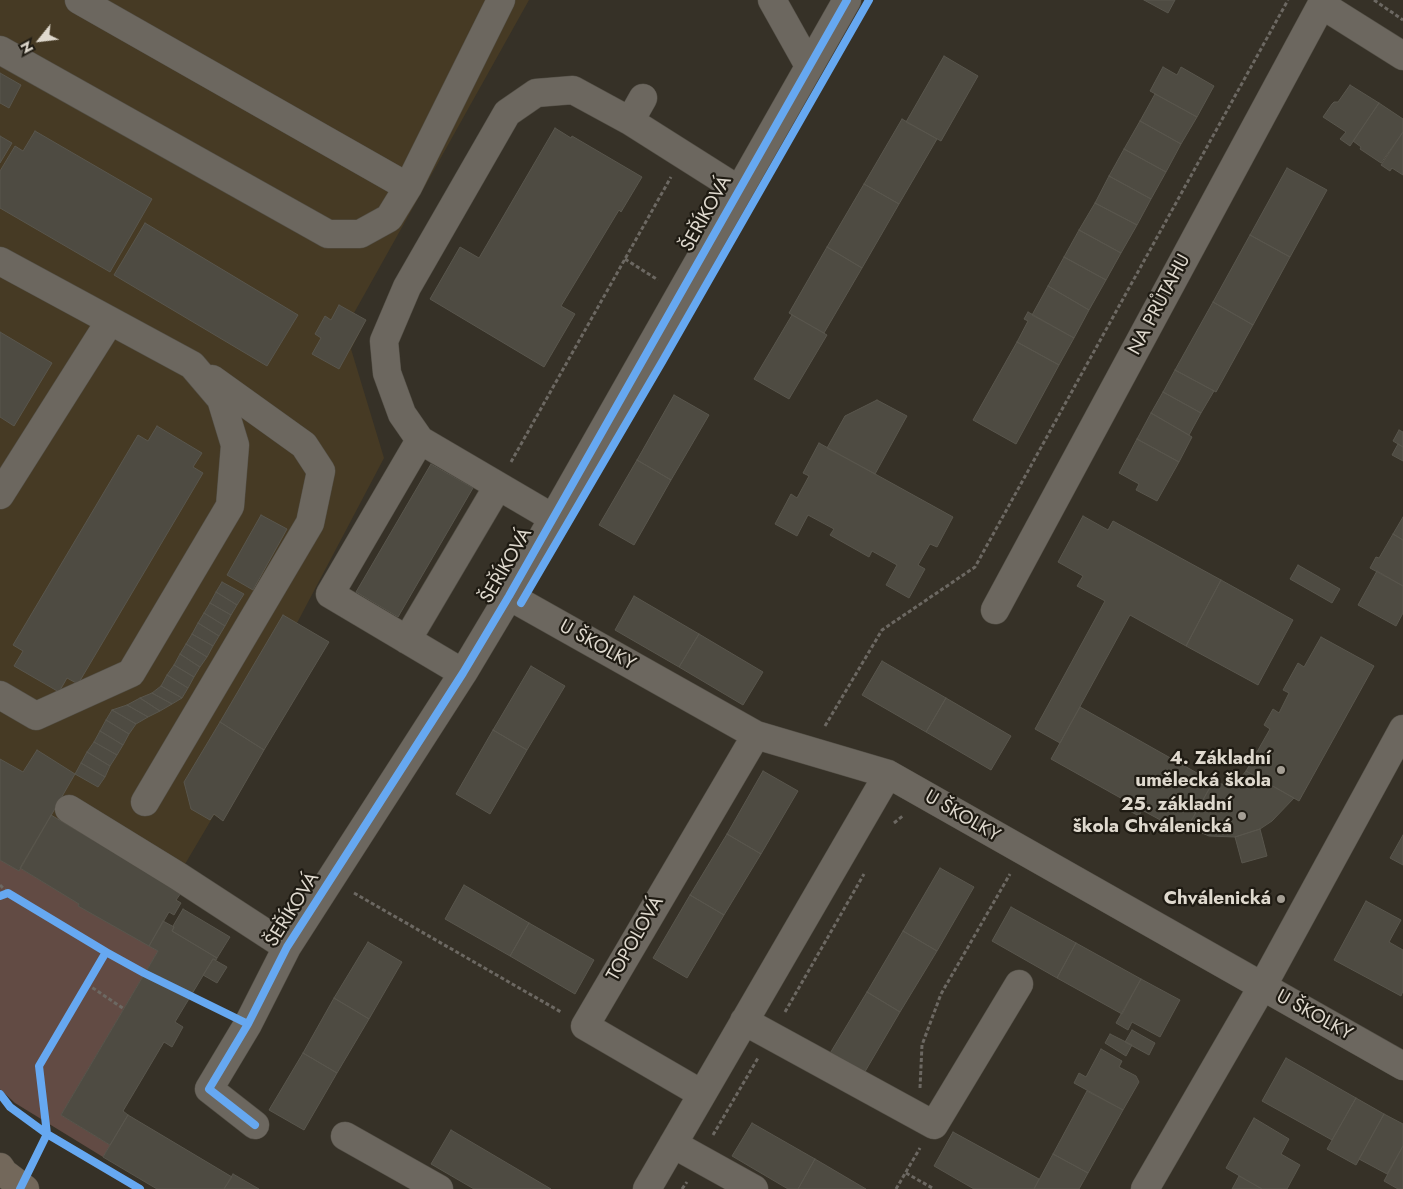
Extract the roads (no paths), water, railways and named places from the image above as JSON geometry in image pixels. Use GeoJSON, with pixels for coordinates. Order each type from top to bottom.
{"type":"FeatureCollection","features":[{"type":"Feature","properties":{"kind":"main road"},"geometry":{"type":"LineString","coordinates":[[1,1170],[26,1189]]}},
{"type":"Feature","properties":{"kind":"street"},"geometry":{"type":"LineString","coordinates":[[79,0],[408,187]]}},
{"type":"Feature","properties":{"kind":"street"},"geometry":{"type":"LineString","coordinates":[[0,50],[328,234],[360,234],[389,218],[408,187],[502,0]]}},
{"type":"Feature","properties":{"kind":"street"},"geometry":{"type":"LineString","coordinates":[[772,0],[809,66]]}},
{"type":"Feature","properties":{"kind":"street","name":"ŠEŘÍKOVÁ"},"geometry":{"type":"LineString","coordinates":[[255,1125],[209,1089],[248,1024],[287,947],[332,880],[463,673],[509,596],[847,0]]}},
{"type":"Feature","properties":{"kind":"street"},"geometry":{"type":"LineString","coordinates":[[1323,2],[1403,56]]}},
{"type":"Feature","properties":{"kind":"street","name":"NA PRŮTAHU"},"geometry":{"type":"LineString","coordinates":[[995,610],[1323,2]]}},
{"type":"Feature","properties":{"kind":"street"},"geometry":{"type":"LineString","coordinates":[[553,518],[420,440],[402,414],[387,373],[384,341],[407,287],[508,113],[536,93],[573,90],[630,121],[739,190]]}},
{"type":"Feature","properties":{"kind":"street"},"geometry":{"type":"LineString","coordinates":[[630,121],[643,98]]}},
{"type":"Feature","properties":{"kind":"street"},"geometry":{"type":"LineString","coordinates":[[0,261],[192,365],[304,445],[321,471],[310,523],[145,802]]}},
{"type":"Feature","properties":{"kind":"street"},"geometry":{"type":"LineString","coordinates":[[0,496],[110,321]]}},
{"type":"Feature","properties":{"kind":"street"},"geometry":{"type":"LineString","coordinates":[[0,695],[36,716],[131,673],[230,506],[235,445],[222,399],[192,365]]}},
{"type":"Feature","properties":{"kind":"street"},"geometry":{"type":"LineString","coordinates":[[420,440],[330,594],[463,673]]}},
{"type":"Feature","properties":{"kind":"street"},"geometry":{"type":"LineString","coordinates":[[407,640],[498,486]]}},
{"type":"Feature","properties":{"kind":"street","name":"U ŠKOLKY"},"geometry":{"type":"LineString","coordinates":[[509,596],[756,735],[888,774],[1403,1066]]}},
{"type":"Feature","properties":{"kind":"street"},"geometry":{"type":"LineString","coordinates":[[1145,1189],[1262,987],[1403,729]]}},
{"type":"Feature","properties":{"kind":"street","name":"TOPOLOVÁ"},"geometry":{"type":"LineString","coordinates":[[702,1094],[585,1026],[756,735]]}},
{"type":"Feature","properties":{"kind":"street"},"geometry":{"type":"LineString","coordinates":[[647,1189],[888,774]]}},
{"type":"Feature","properties":{"kind":"street","name":"ŠEŘÍKOVÁ"},"geometry":{"type":"LineString","coordinates":[[69,809],[178,876],[287,947]]}},
{"type":"Feature","properties":{"kind":"street"},"geometry":{"type":"LineString","coordinates":[[744,1021],[934,1125],[1019,984]]}},
{"type":"Feature","properties":{"kind":"street"},"geometry":{"type":"LineString","coordinates":[[345,1136],[439,1189]]}},
{"type":"Feature","properties":{"kind":"street"},"geometry":{"type":"LineString","coordinates":[[673,1144],[754,1189]]}},
{"type":"Feature","properties":{"kind":"place","name":"4. Základní umělecká škola"},"geometry":{"type":"Point","coordinates":[1281,770]}},
{"type":"Feature","properties":{"kind":"place","name":"25. základní škola Chválenická"},"geometry":{"type":"Point","coordinates":[1242,816]}},
{"type":"Feature","properties":{"kind":"place","name":"Chválenická"},"geometry":{"type":"Point","coordinates":[1281,899]}}]}
